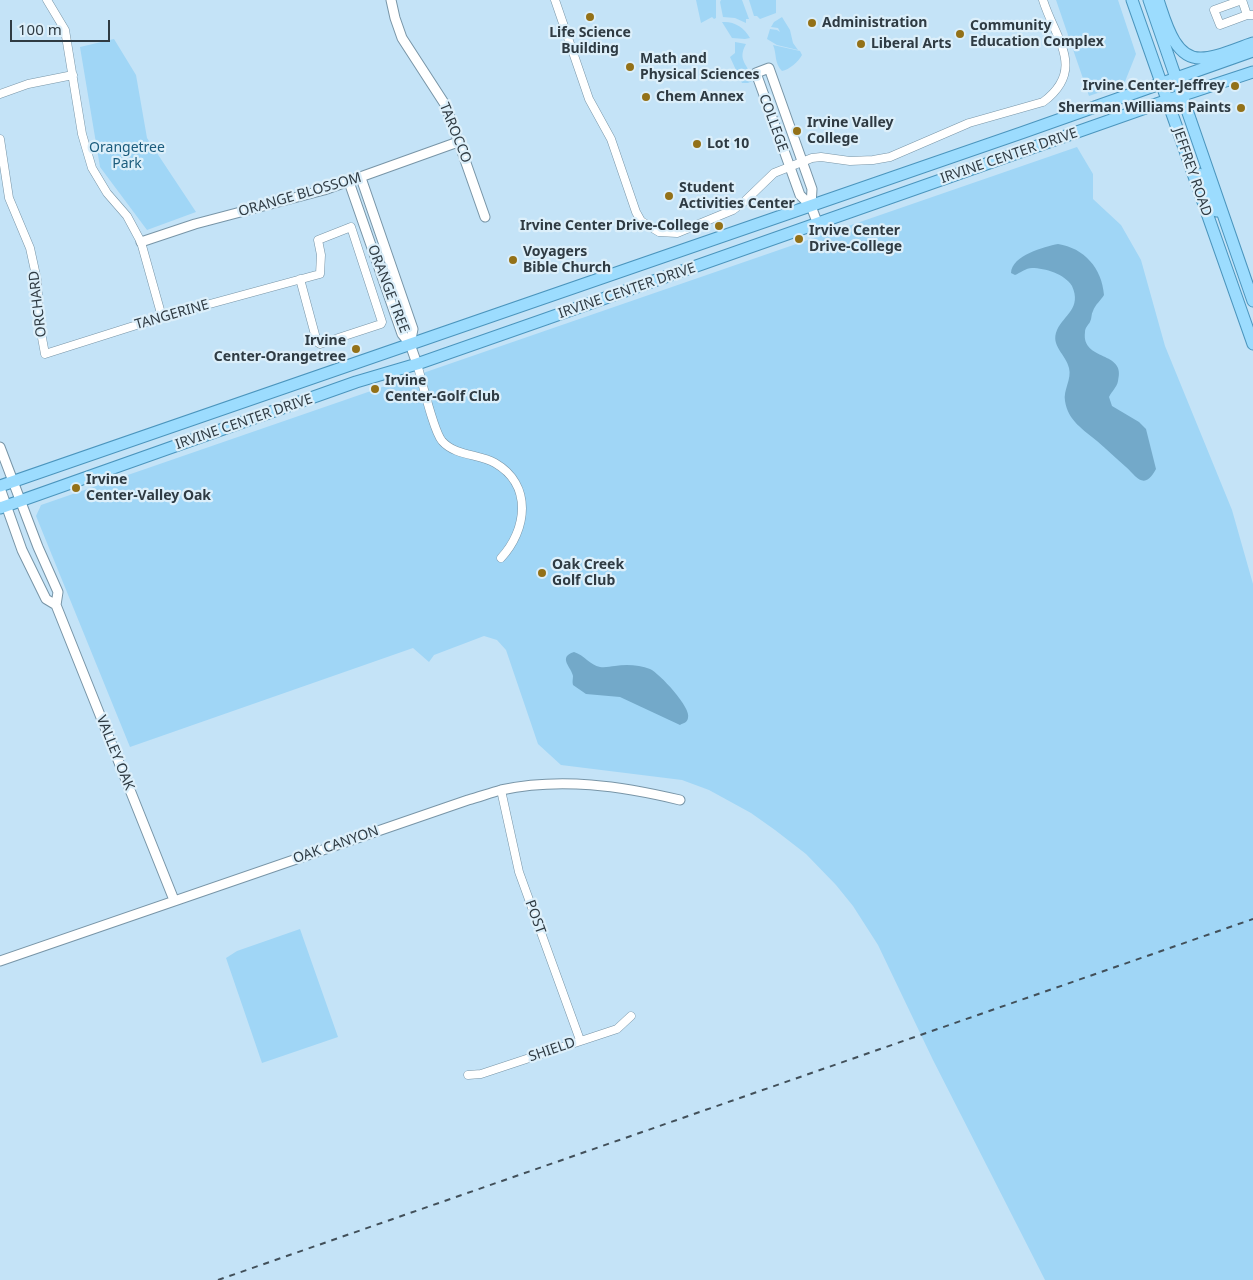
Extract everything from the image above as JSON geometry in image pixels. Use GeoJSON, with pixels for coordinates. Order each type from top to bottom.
{"type":"FeatureCollection","features":[{"type":"Feature","properties":{"kind":"main road","name":"JEFFREY ROAD"},"geometry":{"type":"LineString","coordinates":[[1132,0],[1253,344]]}},
{"type":"Feature","properties":{"kind":"main road","name":"JEFFREY ROAD"},"geometry":{"type":"LineString","coordinates":[[1149,0],[1222,210],[1249,278],[1253,301]]}},
{"type":"Feature","properties":{"kind":"main road"},"geometry":{"type":"LineString","coordinates":[[1158,0],[1176,43],[1190,55],[1197,58],[1210,57],[1253,43]]}},
{"type":"Feature","properties":{"kind":"main road","name":"IRVINE CENTER DRIVE"},"geometry":{"type":"LineString","coordinates":[[0,487],[1253,51]]}},
{"type":"Feature","properties":{"kind":"main road","name":"IRVINE CENTER DRIVE"},"geometry":{"type":"LineString","coordinates":[[3,507],[356,382],[417,364],[818,222],[1253,72]]}},
{"type":"Feature","properties":{"kind":"main road"},"geometry":{"type":"LineString","coordinates":[[1188,159],[1200,175],[1214,210],[1222,210]]}},
{"type":"Feature","properties":{"kind":"main road"},"geometry":{"type":"LineString","coordinates":[[1217,245],[1228,255],[1238,282],[1242,284],[1249,278]]}},
{"type":"Feature","properties":{"kind":"street"},"geometry":{"type":"LineString","coordinates":[[47,0],[65,30],[82,134],[92,168],[107,193],[127,216],[141,242],[162,317]]}},
{"type":"Feature","properties":{"kind":"street","name":"TAROCCO"},"geometry":{"type":"LineString","coordinates":[[390,0],[402,38],[446,106],[485,217]]}},
{"type":"Feature","properties":{"kind":"street"},"geometry":{"type":"LineString","coordinates":[[555,0],[589,99],[611,139],[636,212],[645,224],[659,232],[668,233],[686,230],[733,210],[774,173],[803,162],[821,157],[850,161],[890,157],[969,123],[1043,102],[1053,95],[1061,85],[1067,63],[1065,51],[1047,14],[1043,0]]}},
{"type":"Feature","properties":{"kind":"street","name":"COLLEGE"},"geometry":{"type":"LineString","coordinates":[[811,206],[812,188],[769,68],[756,73],[800,195],[811,206],[818,222]]}},
{"type":"Feature","properties":{"kind":"street"},"geometry":{"type":"LineString","coordinates":[[0,94],[28,84],[73,75]]}},
{"type":"Feature","properties":{"kind":"street","name":"ORCHARD"},"geometry":{"type":"LineString","coordinates":[[0,139],[9,198],[30,248],[37,280],[40,327],[45,354]]}},
{"type":"Feature","properties":{"kind":"street","name":"ORANGE BLOSSOM"},"geometry":{"type":"LineString","coordinates":[[141,242],[195,224],[349,182],[458,142]]}},
{"type":"Feature","properties":{"kind":"street","name":"ORANGE TREE"},"geometry":{"type":"LineString","coordinates":[[361,178],[413,329],[410,344]]}},
{"type":"Feature","properties":{"kind":"street","name":"ORANGE TREE"},"geometry":{"type":"LineString","coordinates":[[349,182],[402,334],[410,344]]}},
{"type":"Feature","properties":{"kind":"street","name":"TANGERINE"},"geometry":{"type":"LineString","coordinates":[[45,354],[162,317],[300,279],[320,274],[321,255],[318,240],[351,227],[382,322],[381,324],[320,344],[317,342],[300,279]]}},
{"type":"Feature","properties":{"kind":"street"},"geometry":{"type":"LineString","coordinates":[[410,344],[436,429],[442,441],[454,449],[471,456],[494,462],[507,472],[518,487],[524,504],[519,530],[511,548],[501,558]]}},
{"type":"Feature","properties":{"kind":"street","name":"VALLEY OAK"},"geometry":{"type":"LineString","coordinates":[[0,447],[38,547],[58,592],[56,605],[174,900]]}},
{"type":"Feature","properties":{"kind":"street","name":"VALLEY OAK"},"geometry":{"type":"LineString","coordinates":[[0,487],[3,507],[22,550],[46,599],[56,605]]}},
{"type":"Feature","properties":{"kind":"street","name":"OAK CANYON"},"geometry":{"type":"LineString","coordinates":[[0,961],[174,900],[501,790],[538,785],[572,784],[635,790],[680,800]]}},
{"type":"Feature","properties":{"kind":"street","name":"POST"},"geometry":{"type":"LineString","coordinates":[[501,790],[519,872],[580,1040]]}},
{"type":"Feature","properties":{"kind":"street","name":"SHIELD"},"geometry":{"type":"LineString","coordinates":[[468,1075],[481,1074],[616,1029],[631,1016]]}},
{"type":"Feature","properties":{"kind":"green space"},"geometry":{"type":"Polygon","coordinates":[[[696,0],[716,0],[716,18],[712,17],[701,23],[696,0]]]}},
{"type":"Feature","properties":{"kind":"green space"},"geometry":{"type":"Polygon","coordinates":[[[721,0],[742,0],[749,19],[746,19],[746,23],[735,18],[723,17],[721,0]]]}},
{"type":"Feature","properties":{"kind":"green space"},"geometry":{"type":"Polygon","coordinates":[[[749,0],[776,0],[776,13],[760,19],[754,16],[749,0]]]}},
{"type":"Feature","properties":{"kind":"green space"},"geometry":{"type":"Polygon","coordinates":[[[1056,0],[1118,0],[1136,54],[1124,84],[1089,96],[1056,0]]]}},
{"type":"Feature","properties":{"kind":"green space"},"geometry":{"type":"Polygon","coordinates":[[[782,17],[790,30],[793,43],[798,50],[777,45],[767,39],[770,29],[780,32],[778,28],[771,27],[774,22],[782,17]]]}},
{"type":"Feature","properties":{"kind":"green space"},"geometry":{"type":"Polygon","coordinates":[[[722,22],[738,26],[750,38],[732,38],[722,22]]]}},
{"type":"Feature","properties":{"kind":"green space","name":"Orangetree Park"},"geometry":{"type":"Polygon","coordinates":[[[114,39],[136,75],[147,138],[196,212],[147,230],[100,167],[80,47],[114,39]]]}},
{"type":"Feature","properties":{"kind":"green space"},"geometry":{"type":"Polygon","coordinates":[[[735,42],[746,44],[742,55],[751,75],[752,81],[748,83],[742,83],[730,57],[735,53],[735,42]]]}},
{"type":"Feature","properties":{"kind":"green space"},"geometry":{"type":"Polygon","coordinates":[[[773,45],[800,51],[802,55],[794,65],[782,71],[778,65],[773,45]]]}},
{"type":"Feature","properties":{"kind":"green space"},"geometry":{"type":"Polygon","coordinates":[[[1077,147],[1093,174],[1093,199],[1121,225],[1141,260],[1165,346],[1232,510],[1253,584],[1253,1280],[1045,1280],[933,1060],[878,945],[853,906],[836,885],[806,854],[775,830],[751,813],[709,790],[682,780],[561,765],[538,744],[506,650],[497,640],[484,636],[434,655],[429,662],[413,648],[130,747],[36,516],[41,505],[1077,147]]]}},
{"type":"Feature","properties":{"kind":"green space"},"geometry":{"type":"Polygon","coordinates":[[[300,929],[338,1037],[262,1063],[226,958],[237,951],[300,929]]]}},
{"type":"Feature","properties":{"kind":"shaded area"},"geometry":{"type":"Polygon","coordinates":[[[1058,244],[1067,246],[1083,255],[1090,261],[1100,276],[1104,295],[1092,313],[1091,321],[1085,332],[1086,341],[1096,353],[1116,364],[1119,371],[1116,387],[1109,397],[1112,406],[1139,422],[1146,429],[1156,469],[1152,476],[1144,481],[1137,478],[1077,424],[1069,414],[1065,393],[1070,372],[1057,345],[1055,336],[1073,306],[1075,294],[1072,286],[1060,275],[1043,269],[1030,268],[1015,275],[1011,273],[1017,261],[1023,257],[1037,250],[1058,244]]]}},
{"type":"Feature","properties":{"kind":"shaded area"},"geometry":{"type":"Polygon","coordinates":[[[574,652],[600,667],[628,665],[650,669],[680,699],[688,713],[687,721],[680,725],[620,697],[586,694],[573,685],[573,676],[566,660],[569,654],[574,652]]]}},
{"type":"Feature","properties":{"kind":"railway"},"geometry":{"type":"LineString","coordinates":[[218,1280],[1253,919]]}},
{"type":"Feature","properties":{"kind":"place","name":"Life Science Building"},"geometry":{"type":"Point","coordinates":[590,17]}},
{"type":"Feature","properties":{"kind":"place","name":"Administration"},"geometry":{"type":"Point","coordinates":[812,23]}},
{"type":"Feature","properties":{"kind":"place","name":"Community Education Complex"},"geometry":{"type":"Point","coordinates":[960,34]}},
{"type":"Feature","properties":{"kind":"place","name":"Liberal Arts"},"geometry":{"type":"Point","coordinates":[861,44]}},
{"type":"Feature","properties":{"kind":"place","name":"Math and Physical Sciences"},"geometry":{"type":"Point","coordinates":[630,67]}},
{"type":"Feature","properties":{"kind":"place","name":"Irvine Center-Jeffrey"},"geometry":{"type":"Point","coordinates":[1235,86]}},
{"type":"Feature","properties":{"kind":"place","name":"Chem Annex"},"geometry":{"type":"Point","coordinates":[646,97]}},
{"type":"Feature","properties":{"kind":"place","name":"Sherman Williams Paints"},"geometry":{"type":"Point","coordinates":[1241,108]}},
{"type":"Feature","properties":{"kind":"place","name":"Irvine Valley College"},"geometry":{"type":"Point","coordinates":[797,131]}},
{"type":"Feature","properties":{"kind":"place","name":"Lot 10"},"geometry":{"type":"Point","coordinates":[697,144]}},
{"type":"Feature","properties":{"kind":"place","name":"Student Activities Center"},"geometry":{"type":"Point","coordinates":[669,196]}},
{"type":"Feature","properties":{"kind":"place","name":"Irvine Center Drive-College"},"geometry":{"type":"Point","coordinates":[719,226]}},
{"type":"Feature","properties":{"kind":"place","name":"Irvive Center Drive-College"},"geometry":{"type":"Point","coordinates":[799,239]}},
{"type":"Feature","properties":{"kind":"place","name":"Voyagers Bible Church"},"geometry":{"type":"Point","coordinates":[513,260]}},
{"type":"Feature","properties":{"kind":"place","name":"Irvine Center-Orangetree"},"geometry":{"type":"Point","coordinates":[356,349]}},
{"type":"Feature","properties":{"kind":"place","name":"Irvine Center-Golf Club"},"geometry":{"type":"Point","coordinates":[375,389]}},
{"type":"Feature","properties":{"kind":"place","name":"Irvine Center-Valley Oak"},"geometry":{"type":"Point","coordinates":[76,488]}},
{"type":"Feature","properties":{"kind":"place","name":"Oak Creek Golf Club"},"geometry":{"type":"Point","coordinates":[542,573]}}]}
